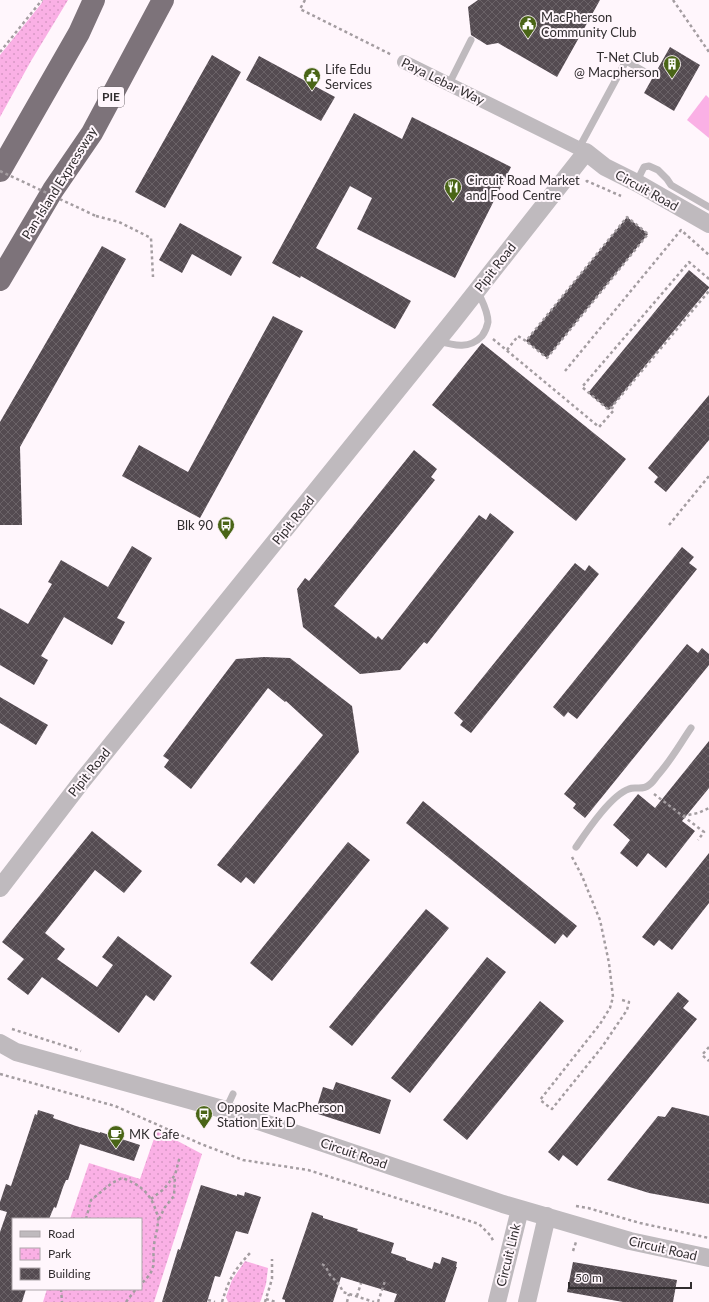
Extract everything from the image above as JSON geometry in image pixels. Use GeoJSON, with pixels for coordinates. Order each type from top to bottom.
{"type":"FeatureCollection","features":[{"type":"Feature","properties":{"kind":"highway"},"geometry":{"type":"LineString","coordinates":[[0,171],[79,33],[94,0]]}},
{"type":"Feature","properties":{"kind":"highway","name":"Pan-Island Expressway"},"geometry":{"type":"LineString","coordinates":[[0,280],[53,190],[92,132],[163,0]]}},
{"type":"Feature","properties":{"kind":"street","name":"Paya Lebar Way"},"geometry":{"type":"LineString","coordinates":[[404,62],[583,150]]}},
{"type":"Feature","properties":{"kind":"street","name":"Circuit Road"},"geometry":{"type":"LineString","coordinates":[[583,150],[605,167],[639,184],[709,224]]}},
{"type":"Feature","properties":{"kind":"street","name":"Pipit Road"},"geometry":{"type":"LineString","coordinates":[[0,888],[82,781],[477,291],[583,150]]}},
{"type":"Feature","properties":{"kind":"street","name":"Circuit Road"},"geometry":{"type":"LineString","coordinates":[[0,1043],[8,1050],[230,1102],[520,1208],[630,1241],[709,1258]]}},
{"type":"Feature","properties":{"kind":"street","name":"Circuit Link"},"geometry":{"type":"LineString","coordinates":[[496,1302],[520,1208]]}},
{"type":"Feature","properties":{"kind":"street"},"geometry":{"type":"LineString","coordinates":[[527,1302],[547,1216]]}},
{"type":"Feature","properties":{"kind":"lane"},"geometry":{"type":"LineString","coordinates":[[449,84],[471,40]]}},
{"type":"Feature","properties":{"kind":"lane"},"geometry":{"type":"LineString","coordinates":[[583,150],[626,61],[647,73]]}},
{"type":"Feature","properties":{"kind":"lane"},"geometry":{"type":"LineString","coordinates":[[639,184],[638,179],[644,167],[653,167],[663,175],[671,185],[709,207]]}},
{"type":"Feature","properties":{"kind":"lane"},"geometry":{"type":"LineString","coordinates":[[437,340],[460,345],[470,345],[479,340],[485,332],[488,322],[485,308],[477,291]]}},
{"type":"Feature","properties":{"kind":"lane"},"geometry":{"type":"LineString","coordinates":[[576,847],[588,829],[620,794],[630,788],[639,789],[649,785],[663,770],[691,728]]}},
{"type":"Feature","properties":{"kind":"path"},"geometry":{"type":"LineString","coordinates":[[0,52],[42,0]]}},
{"type":"Feature","properties":{"kind":"path","name":"Paya Lebar Way"},"geometry":{"type":"LineString","coordinates":[[305,0],[300,9],[404,62]]}},
{"type":"Feature","properties":{"kind":"path"},"geometry":{"type":"LineString","coordinates":[[673,0],[709,52]]}},
{"type":"Feature","properties":{"kind":"path"},"geometry":{"type":"LineString","coordinates":[[0,171],[96,216],[119,222],[151,238],[153,277]]}},
{"type":"Feature","properties":{"kind":"path"},"geometry":{"type":"LineString","coordinates":[[582,187],[586,181],[628,199]]}},
{"type":"Feature","properties":{"kind":"path"},"geometry":{"type":"LineString","coordinates":[[507,350],[518,336],[547,358],[648,234],[627,217],[526,341]]}},
{"type":"Feature","properties":{"kind":"path"},"geometry":{"type":"LineString","coordinates":[[681,226],[687,229]]}},
{"type":"Feature","properties":{"kind":"path"},"geometry":{"type":"LineString","coordinates":[[565,371],[681,230],[709,255]]}},
{"type":"Feature","properties":{"kind":"path"},"geometry":{"type":"LineString","coordinates":[[709,279],[689,262],[582,387],[609,410],[709,291]]}},
{"type":"Feature","properties":{"kind":"path"},"geometry":{"type":"LineString","coordinates":[[485,332],[599,427],[614,410],[612,407]]}},
{"type":"Feature","properties":{"kind":"path"},"geometry":{"type":"LineString","coordinates":[[669,525],[709,476]]}},
{"type":"Feature","properties":{"kind":"path"},"geometry":{"type":"LineString","coordinates":[[646,786],[704,832],[698,840]]}},
{"type":"Feature","properties":{"kind":"path"},"geometry":{"type":"LineString","coordinates":[[683,816],[698,813],[709,808]]}},
{"type":"Feature","properties":{"kind":"path"},"geometry":{"type":"LineString","coordinates":[[576,847],[570,854],[582,876],[600,920],[609,963],[613,997],[610,1008],[600,1024],[540,1100],[552,1109],[616,1028],[627,1010],[629,1002],[622,1000]]}},
{"type":"Feature","properties":{"kind":"path"},"geometry":{"type":"LineString","coordinates":[[709,1047],[702,1055],[709,1061]]}},
{"type":"Feature","properties":{"kind":"path"},"geometry":{"type":"LineString","coordinates":[[0,1074],[115,1106],[201,1144],[243,1160],[308,1170],[479,1224],[491,1236],[494,1246]]}},
{"type":"Feature","properties":{"kind":"path"},"geometry":{"type":"LineString","coordinates":[[142,1283],[150,1275],[155,1261],[154,1248],[159,1219],[164,1207],[174,1196],[175,1175],[180,1156]]}},
{"type":"Feature","properties":{"kind":"path"},"geometry":{"type":"LineString","coordinates":[[152,1199],[164,1189],[175,1175]]}},
{"type":"Feature","properties":{"kind":"path"},"geometry":{"type":"LineString","coordinates":[[86,1218],[91,1200],[112,1183],[122,1178],[134,1182],[144,1189],[152,1199],[159,1219]]}},
{"type":"Feature","properties":{"kind":"path"},"geometry":{"type":"LineString","coordinates":[[222,1302],[228,1282],[233,1273],[251,1252]]}},
{"type":"Feature","properties":{"kind":"path"},"geometry":{"type":"LineString","coordinates":[[272,1259],[272,1279],[265,1300],[276,1302]]}},
{"type":"Feature","properties":{"kind":"path"},"geometry":{"type":"LineString","coordinates":[[322,1264],[327,1268],[330,1275],[338,1282],[343,1292],[374,1302]]}},
{"type":"Feature","properties":{"kind":"path"},"geometry":{"type":"LineString","coordinates":[[378,1302],[385,1281]]}},
{"type":"Feature","properties":{"kind":"path"},"geometry":{"type":"LineString","coordinates":[[357,1296],[361,1283]]}},
{"type":"Feature","properties":{"kind":"path"},"geometry":{"type":"LineString","coordinates":[[61,1290],[62,1302]]}},
{"type":"Feature","properties":{"kind":"path"},"geometry":{"type":"LineString","coordinates":[[126,1302],[135,1290]]}},
{"type":"Feature","properties":{"kind":"path"},"geometry":{"type":"LineString","coordinates":[[347,1302],[349,1294]]}},
{"type":"Feature","properties":{"kind":"path"},"geometry":{"type":"LineString","coordinates":[[208,1300],[215,1302]]}},
{"type":"Feature","properties":{"kind":"green space"},"geometry":{"type":"Polygon","coordinates":[[[43,0],[68,0],[31,61],[0,117],[0,55],[43,0]]]}},
{"type":"Feature","properties":{"kind":"green space"},"geometry":{"type":"Polygon","coordinates":[[[706,95],[709,98],[709,138],[687,120],[706,95]]]}},
{"type":"Feature","properties":{"kind":"green space"},"geometry":{"type":"Polygon","coordinates":[[[157,1130],[202,1154],[154,1302],[43,1302],[47,1290],[142,1290],[142,1218],[70,1218],[89,1163],[140,1179],[157,1130]]]}},
{"type":"Feature","properties":{"kind":"green space"},"geometry":{"type":"Polygon","coordinates":[[[245,1261],[268,1268],[266,1284],[261,1300],[260,1302],[228,1302],[226,1297],[232,1280],[245,1261]]]}},
{"type":"Feature","properties":{"kind":"building","name":"MacPherson Community Club"},"geometry":{"type":"Polygon","coordinates":[[[478,0],[600,0],[557,77],[498,43],[487,45],[471,35],[468,7],[478,0]]]}},
{"type":"Feature","properties":{"kind":"building","name":"T-Net Club @ Macpherson"},"geometry":{"type":"Polygon","coordinates":[[[670,47],[700,65],[674,111],[644,93],[670,47]]]}},
{"type":"Feature","properties":{"kind":"building"},"geometry":{"type":"Polygon","coordinates":[[[212,55],[241,72],[165,208],[135,192],[212,55]]]}},
{"type":"Feature","properties":{"kind":"building"},"geometry":{"type":"Polygon","coordinates":[[[259,56],[335,97],[321,121],[246,80],[259,56]]]}},
{"type":"Feature","properties":{"kind":"building"},"geometry":{"type":"Polygon","coordinates":[[[354,113],[402,139],[412,117],[511,167],[455,278],[357,229],[372,198],[350,186],[316,248],[411,301],[395,329],[301,276],[300,278],[272,263],[354,113]]]}},
{"type":"Feature","properties":{"kind":"building"},"geometry":{"type":"Polygon","coordinates":[[[627,217],[648,234],[547,358],[526,341],[627,217]]]}},
{"type":"Feature","properties":{"kind":"building"},"geometry":{"type":"Polygon","coordinates":[[[180,223],[242,257],[231,276],[192,254],[182,273],[159,260],[180,223]]]}},
{"type":"Feature","properties":{"kind":"building"},"geometry":{"type":"Polygon","coordinates":[[[102,246],[126,259],[20,447],[22,525],[0,525],[0,422],[102,246]]]}},
{"type":"Feature","properties":{"kind":"building"},"geometry":{"type":"Polygon","coordinates":[[[689,270],[709,288],[609,410],[588,393],[689,270]]]}},
{"type":"Feature","properties":{"kind":"building"},"geometry":{"type":"Polygon","coordinates":[[[273,316],[303,331],[200,518],[122,476],[139,445],[188,472],[273,316]]]}},
{"type":"Feature","properties":{"kind":"building"},"geometry":{"type":"Polygon","coordinates":[[[482,343],[626,459],[576,521],[432,405],[482,343]]]}},
{"type":"Feature","properties":{"kind":"building"},"geometry":{"type":"Polygon","coordinates":[[[709,395],[709,440],[666,492],[654,482],[658,477],[648,468],[709,395]]]}},
{"type":"Feature","properties":{"kind":"building"},"geometry":{"type":"Polygon","coordinates":[[[414,450],[437,469],[431,477],[435,480],[334,606],[376,639],[378,636],[382,640],[479,515],[486,520],[490,513],[514,532],[427,644],[424,642],[400,670],[360,674],[303,627],[297,589],[305,578],[309,581],[414,450]]]}},
{"type":"Feature","properties":{"kind":"building"},"geometry":{"type":"Polygon","coordinates":[[[132,546],[152,558],[117,618],[125,622],[112,645],[64,617],[41,656],[48,660],[34,685],[0,665],[0,608],[28,624],[52,584],[48,582],[61,560],[108,587],[132,546]]]}},
{"type":"Feature","properties":{"kind":"building"},"geometry":{"type":"Polygon","coordinates":[[[682,547],[694,557],[689,563],[697,569],[577,719],[568,712],[564,717],[553,707],[682,547]]]}},
{"type":"Feature","properties":{"kind":"building"},"geometry":{"type":"Polygon","coordinates":[[[575,563],[585,571],[589,565],[599,574],[471,733],[460,725],[463,721],[454,713],[575,563]]]}},
{"type":"Feature","properties":{"kind":"building"},"geometry":{"type":"Polygon","coordinates":[[[687,644],[698,653],[702,648],[709,654],[709,665],[585,818],[573,808],[576,804],[564,794],[687,644]]]}},
{"type":"Feature","properties":{"kind":"building"},"geometry":{"type":"Polygon","coordinates":[[[264,657],[290,658],[352,706],[359,752],[254,884],[246,877],[241,883],[217,865],[323,735],[286,701],[285,702],[268,688],[191,789],[164,767],[169,760],[163,756],[236,659],[264,657]]]}},
{"type":"Feature","properties":{"kind":"building"},"geometry":{"type":"Polygon","coordinates":[[[0,697],[48,725],[36,745],[0,723],[0,697]]]}},
{"type":"Feature","properties":{"kind":"building"},"geometry":{"type":"Polygon","coordinates":[[[709,741],[709,788],[682,821],[695,831],[666,868],[648,853],[637,867],[620,853],[630,840],[613,825],[638,794],[655,808],[709,741]]]}},
{"type":"Feature","properties":{"kind":"building"},"geometry":{"type":"Polygon","coordinates":[[[423,801],[577,926],[567,938],[563,934],[555,944],[406,823],[423,801]]]}},
{"type":"Feature","properties":{"kind":"building"},"geometry":{"type":"Polygon","coordinates":[[[92,831],[142,871],[124,893],[95,870],[45,933],[65,949],[57,959],[97,987],[113,965],[102,957],[118,936],[172,976],[154,1001],[146,995],[119,1033],[42,977],[28,995],[7,979],[24,959],[2,942],[92,831]]]}},
{"type":"Feature","properties":{"kind":"building"},"geometry":{"type":"Polygon","coordinates":[[[348,842],[370,860],[272,981],[250,963],[348,842]]]}},
{"type":"Feature","properties":{"kind":"building"},"geometry":{"type":"Polygon","coordinates":[[[709,853],[709,903],[672,950],[659,940],[654,946],[642,937],[709,853]]]}},
{"type":"Feature","properties":{"kind":"building"},"geometry":{"type":"Polygon","coordinates":[[[426,909],[449,928],[352,1046],[329,1027],[426,909]]]}},
{"type":"Feature","properties":{"kind":"building"},"geometry":{"type":"Polygon","coordinates":[[[487,957],[506,972],[410,1093],[391,1078],[487,957]]]}},
{"type":"Feature","properties":{"kind":"building"},"geometry":{"type":"Polygon","coordinates":[[[678,992],[689,1001],[683,1008],[697,1019],[577,1166],[563,1155],[559,1161],[548,1152],[678,992]]]}},
{"type":"Feature","properties":{"kind":"building"},"geometry":{"type":"Polygon","coordinates":[[[540,1001],[564,1021],[467,1140],[443,1120],[540,1001]]]}},
{"type":"Feature","properties":{"kind":"building"},"geometry":{"type":"Polygon","coordinates":[[[336,1082],[391,1100],[380,1134],[315,1113],[323,1087],[333,1090],[336,1082]]]}},
{"type":"Feature","properties":{"kind":"building"},"geometry":{"type":"Polygon","coordinates":[[[672,1107],[709,1116],[709,1204],[649,1193],[607,1180],[658,1116],[665,1117],[672,1107]]]}},
{"type":"Feature","properties":{"kind":"building"},"geometry":{"type":"Polygon","coordinates":[[[38,1110],[54,1115],[53,1118],[76,1126],[140,1145],[134,1161],[80,1144],[68,1180],[66,1180],[56,1208],[54,1207],[49,1218],[12,1218],[12,1290],[26,1290],[22,1302],[0,1302],[0,1232],[7,1212],[0,1210],[0,1202],[6,1184],[11,1186],[35,1114],[37,1115],[38,1110]]]}},
{"type":"Feature","properties":{"kind":"building"},"geometry":{"type":"Polygon","coordinates":[[[201,1185],[237,1196],[237,1194],[244,1196],[245,1192],[261,1197],[248,1234],[236,1231],[220,1277],[215,1276],[207,1302],[162,1302],[178,1249],[180,1250],[201,1185]]]}},
{"type":"Feature","properties":{"kind":"building"},"geometry":{"type":"Polygon","coordinates":[[[312,1212],[323,1216],[323,1218],[358,1229],[357,1231],[394,1243],[391,1253],[432,1269],[434,1262],[440,1264],[442,1257],[457,1262],[457,1267],[445,1302],[394,1302],[397,1294],[341,1277],[333,1302],[285,1302],[285,1300],[282,1299],[312,1212]]]}},
{"type":"Feature","properties":{"kind":"building"},"geometry":{"type":"Polygon","coordinates":[[[573,1262],[677,1280],[673,1302],[623,1302],[567,1292],[573,1262]]]}},
{"type":"Feature","properties":{"kind":"place","name":"MacPherson Community Club"},"geometry":{"type":"Point","coordinates":[528,39]}},
{"type":"Feature","properties":{"kind":"place","name":"T-Net Club @ Macpherson"},"geometry":{"type":"Point","coordinates":[672,79]}},
{"type":"Feature","properties":{"kind":"place","name":"Life Edu Services"},"geometry":{"type":"Point","coordinates":[312,91]}},
{"type":"Feature","properties":{"kind":"place","name":"Circuit Road Market and Food Centre"},"geometry":{"type":"Point","coordinates":[453,202]}},
{"type":"Feature","properties":{"kind":"place","name":"Blk 90"},"geometry":{"type":"Point","coordinates":[226,540]}},
{"type":"Feature","properties":{"kind":"place","name":"Opposite MacPherson Station Exit D"},"geometry":{"type":"Point","coordinates":[204,1129]}},
{"type":"Feature","properties":{"kind":"place","name":"MK Cafe"},"geometry":{"type":"Point","coordinates":[116,1149]}}]}
